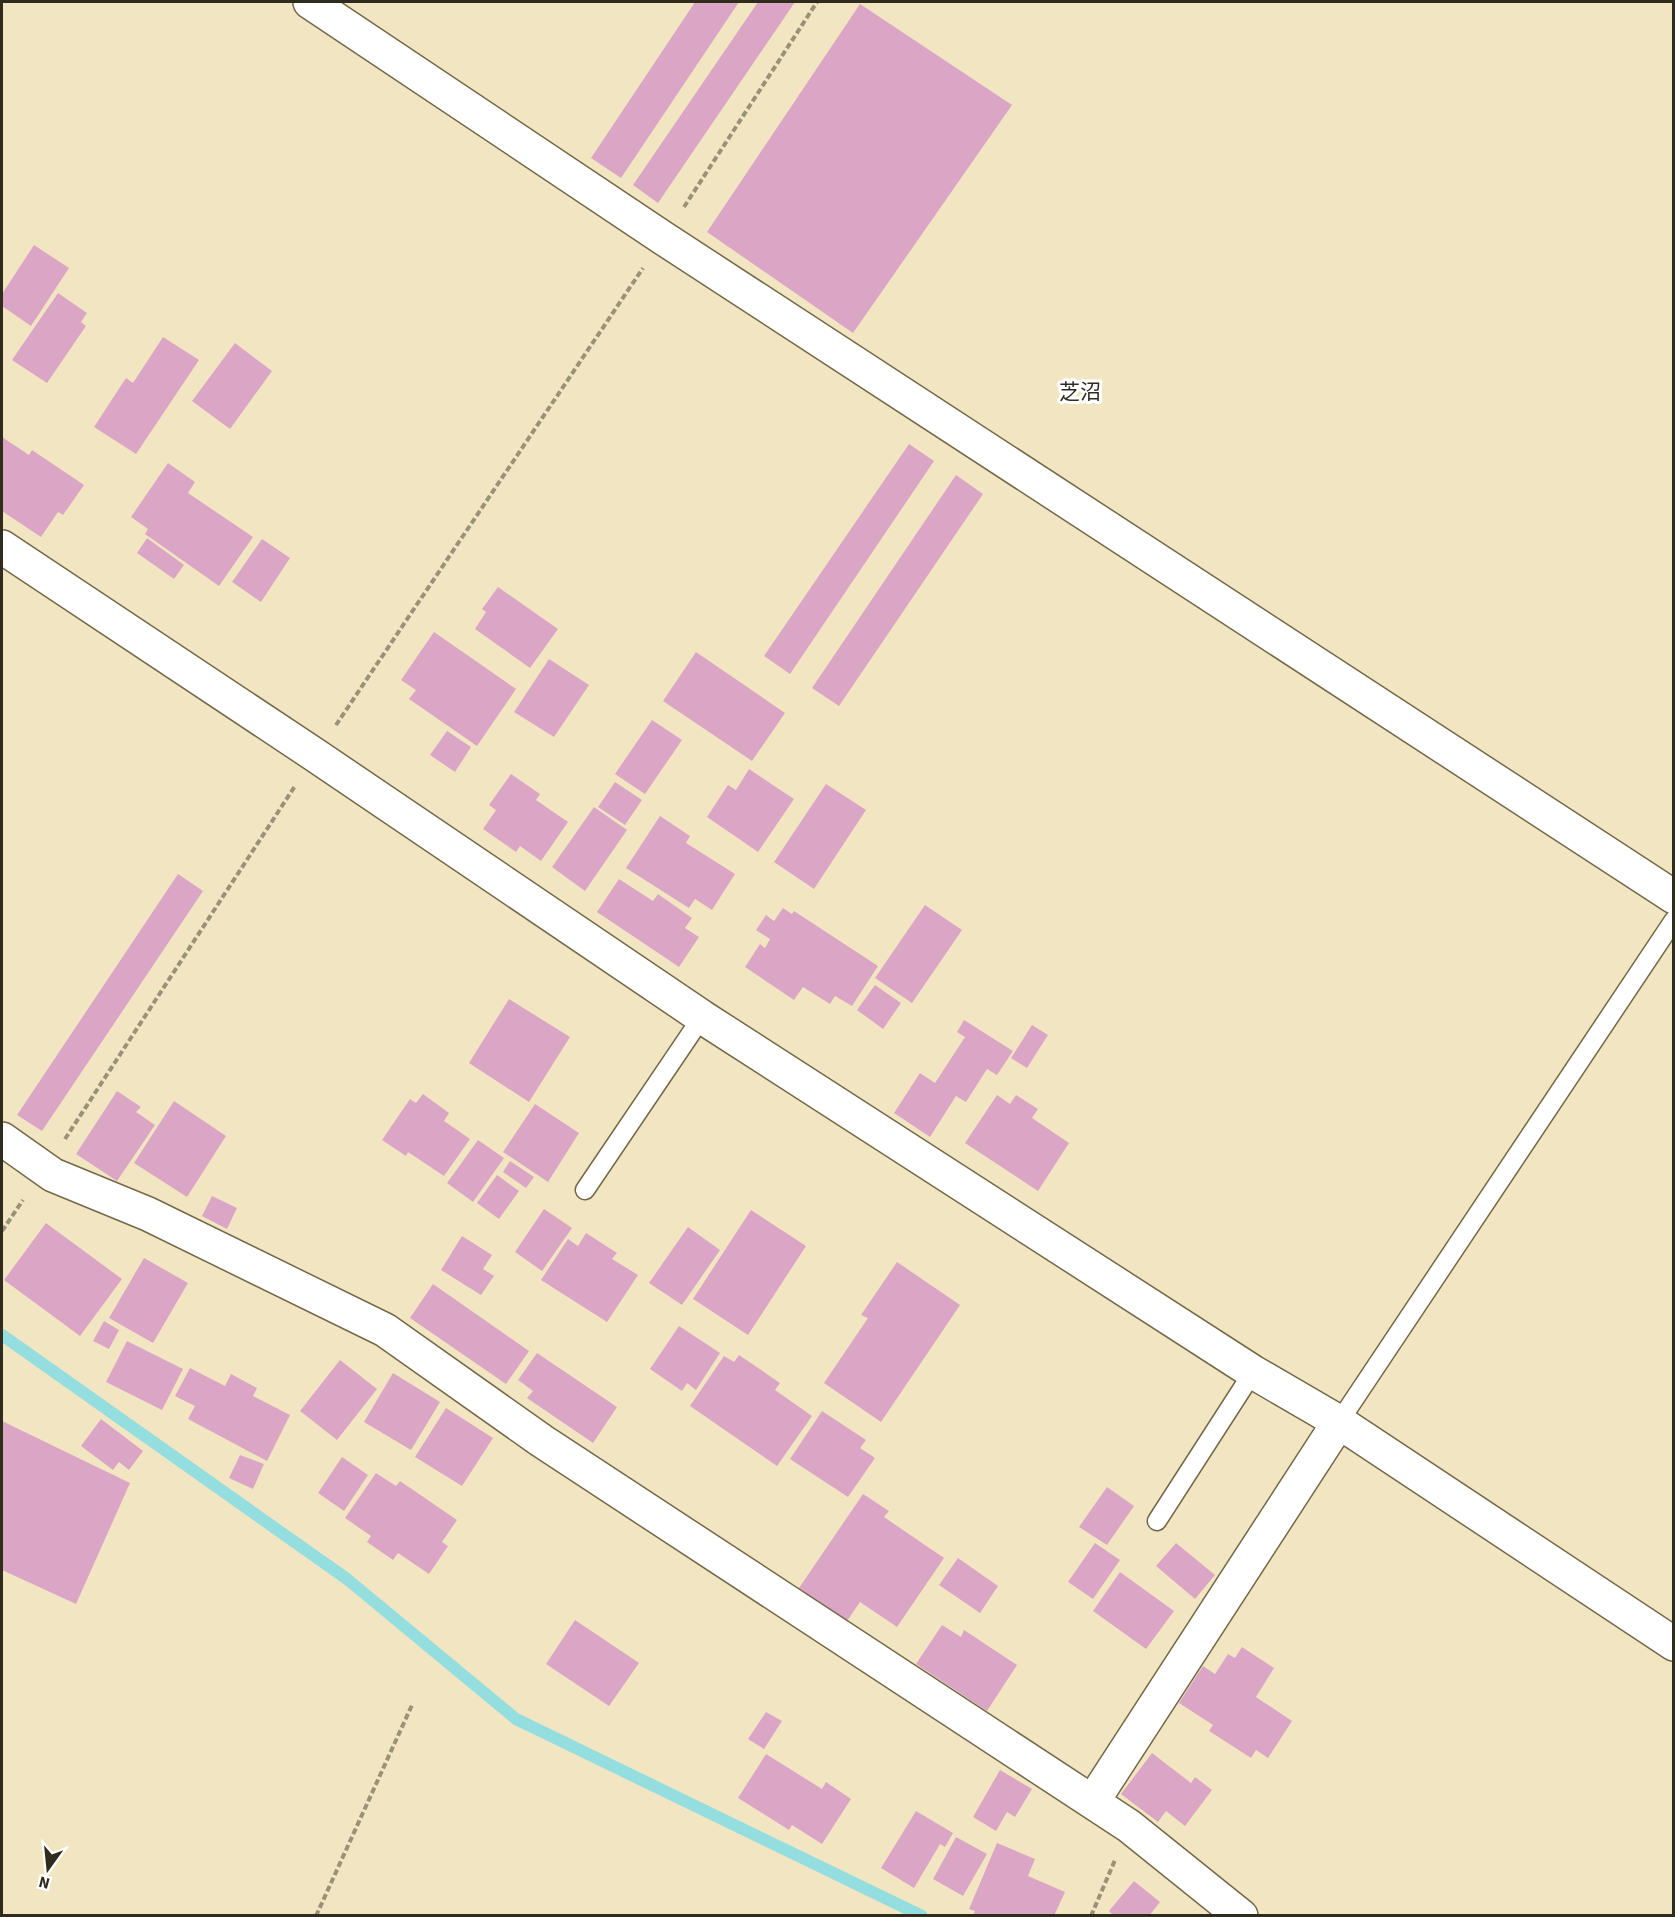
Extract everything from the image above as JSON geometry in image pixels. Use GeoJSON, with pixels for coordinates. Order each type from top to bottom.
{"type":"FeatureCollection","features":[{"type":"Feature","properties":{"kind":"street"},"geometry":{"type":"LineString","coordinates":[[310,2],[663,238],[1674,897]]}},
{"type":"Feature","properties":{"kind":"street"},"geometry":{"type":"LineString","coordinates":[[2,547],[702,1017],[1253,1372],[1339,1422],[1674,1644]]}},
{"type":"Feature","properties":{"kind":"street"},"geometry":{"type":"LineString","coordinates":[[2,1139],[53,1174],[148,1214],[385,1330],[542,1442],[1093,1801],[1129,1826],[1241,1916]]}},
{"type":"Feature","properties":{"kind":"street"},"geometry":{"type":"LineString","coordinates":[[1093,1801],[1339,1422]]}},
{"type":"Feature","properties":{"kind":"lane"},"geometry":{"type":"LineString","coordinates":[[1339,1422],[1674,920]]}},
{"type":"Feature","properties":{"kind":"lane"},"geometry":{"type":"LineString","coordinates":[[585,1190],[702,1017]]}},
{"type":"Feature","properties":{"kind":"lane"},"geometry":{"type":"LineString","coordinates":[[1157,1521],[1253,1372]]}},
{"type":"Feature","properties":{"kind":"path"},"geometry":{"type":"LineString","coordinates":[[2,1231],[45,1169],[315,755],[663,238],[818,2]]}},
{"type":"Feature","properties":{"kind":"path"},"geometry":{"type":"LineString","coordinates":[[316,1916],[412,1705]]}},
{"type":"Feature","properties":{"kind":"path"},"geometry":{"type":"LineString","coordinates":[[1091,1916],[1129,1826]]}},
{"type":"Feature","properties":{"kind":"building"},"geometry":{"type":"Polygon","coordinates":[[[695,2],[739,2],[621,178],[591,158],[695,2]]]}},
{"type":"Feature","properties":{"kind":"building"},"geometry":{"type":"Polygon","coordinates":[[[758,2],[795,2],[658,203],[633,185],[758,2]]]}},
{"type":"Feature","properties":{"kind":"building"},"geometry":{"type":"Polygon","coordinates":[[[860,4],[1012,105],[853,333],[707,232],[860,4]]]}},
{"type":"Feature","properties":{"kind":"building"},"geometry":{"type":"Polygon","coordinates":[[[34,245],[69,268],[31,326],[2,306],[2,294],[34,245]]]}},
{"type":"Feature","properties":{"kind":"building"},"geometry":{"type":"Polygon","coordinates":[[[58,293],[87,313],[81,322],[86,326],[47,383],[12,360],[58,293]]]}},
{"type":"Feature","properties":{"kind":"building"},"geometry":{"type":"Polygon","coordinates":[[[163,337],[199,360],[136,454],[94,427],[126,378],[133,383],[163,337]]]}},
{"type":"Feature","properties":{"kind":"building"},"geometry":{"type":"Polygon","coordinates":[[[235,343],[272,371],[230,429],[192,401],[235,343]]]}},
{"type":"Feature","properties":{"kind":"building"},"geometry":{"type":"Polygon","coordinates":[[[2,437],[29,455],[32,450],[84,485],[63,515],[58,512],[41,537],[2,511],[2,437]]]}},
{"type":"Feature","properties":{"kind":"building"},"geometry":{"type":"Polygon","coordinates":[[[909,444],[934,461],[790,674],[764,656],[909,444]]]}},
{"type":"Feature","properties":{"kind":"building"},"geometry":{"type":"Polygon","coordinates":[[[168,463],[195,482],[188,493],[253,537],[219,586],[145,534],[148,529],[131,517],[168,463]]]}},
{"type":"Feature","properties":{"kind":"building"},"geometry":{"type":"Polygon","coordinates":[[[956,475],[983,494],[839,706],[812,688],[956,475]]]}},
{"type":"Feature","properties":{"kind":"building"},"geometry":{"type":"Polygon","coordinates":[[[147,538],[184,565],[174,579],[137,553],[147,538]]]}},
{"type":"Feature","properties":{"kind":"building"},"geometry":{"type":"Polygon","coordinates":[[[262,539],[290,558],[261,602],[232,582],[262,539]]]}},
{"type":"Feature","properties":{"kind":"building"},"geometry":{"type":"Polygon","coordinates":[[[498,587],[558,629],[530,668],[475,629],[486,612],[482,609],[498,587]]]}},
{"type":"Feature","properties":{"kind":"building"},"geometry":{"type":"Polygon","coordinates":[[[434,632],[516,689],[477,746],[409,699],[416,690],[401,680],[434,632]]]}},
{"type":"Feature","properties":{"kind":"building"},"geometry":{"type":"Polygon","coordinates":[[[696,652],[785,713],[752,761],[663,701],[696,652]]]}},
{"type":"Feature","properties":{"kind":"building"},"geometry":{"type":"Polygon","coordinates":[[[549,659],[589,685],[554,737],[514,712],[549,659]]]}},
{"type":"Feature","properties":{"kind":"building"},"geometry":{"type":"Polygon","coordinates":[[[652,720],[682,740],[645,794],[615,774],[652,720]]]}},
{"type":"Feature","properties":{"kind":"building"},"geometry":{"type":"Polygon","coordinates":[[[447,731],[471,747],[455,772],[430,755],[447,731]]]}},
{"type":"Feature","properties":{"kind":"building"},"geometry":{"type":"Polygon","coordinates":[[[749,769],[794,799],[758,852],[707,817],[728,785],[736,790],[749,769]]]}},
{"type":"Feature","properties":{"kind":"building"},"geometry":{"type":"Polygon","coordinates":[[[511,774],[540,794],[536,800],[568,822],[541,861],[520,846],[516,852],[483,829],[496,810],[489,805],[511,774]]]}},
{"type":"Feature","properties":{"kind":"building"},"geometry":{"type":"Polygon","coordinates":[[[615,782],[642,800],[625,825],[598,807],[615,782]]]}},
{"type":"Feature","properties":{"kind":"building"},"geometry":{"type":"Polygon","coordinates":[[[826,784],[866,810],[814,889],[774,862],[826,784]]]}},
{"type":"Feature","properties":{"kind":"building"},"geometry":{"type":"Polygon","coordinates":[[[594,807],[627,830],[585,891],[552,867],[594,807]]]}},
{"type":"Feature","properties":{"kind":"building"},"geometry":{"type":"Polygon","coordinates":[[[660,816],[690,836],[686,843],[735,874],[712,910],[695,899],[689,908],[626,868],[660,816]]]}},
{"type":"Feature","properties":{"kind":"building"},"geometry":{"type":"Polygon","coordinates":[[[178,874],[203,891],[42,1131],[17,1115],[178,874]]]}},
{"type":"Feature","properties":{"kind":"building"},"geometry":{"type":"Polygon","coordinates":[[[619,879],[653,901],[658,894],[692,918],[685,928],[699,937],[679,967],[597,912],[619,879]]]}},
{"type":"Feature","properties":{"kind":"building"},"geometry":{"type":"Polygon","coordinates":[[[925,905],[962,930],[912,1003],[875,978],[925,905]]]}},
{"type":"Feature","properties":{"kind":"building"},"geometry":{"type":"Polygon","coordinates":[[[783,908],[792,914],[794,911],[878,966],[852,1006],[835,996],[830,1004],[803,987],[794,1000],[745,967],[760,944],[765,948],[770,939],[756,930],[766,915],[774,921],[783,908]]]}},
{"type":"Feature","properties":{"kind":"building"},"geometry":{"type":"Polygon","coordinates":[[[875,985],[901,1003],[883,1029],[857,1010],[875,985]]]}},
{"type":"Feature","properties":{"kind":"building"},"geometry":{"type":"Polygon","coordinates":[[[509,999],[570,1037],[529,1102],[469,1063],[509,999]]]}},
{"type":"Feature","properties":{"kind":"building"},"geometry":{"type":"Polygon","coordinates":[[[964,1020],[1013,1051],[997,1075],[987,1069],[966,1102],[956,1096],[930,1137],[894,1113],[920,1073],[935,1083],[965,1037],[957,1032],[964,1020]]]}},
{"type":"Feature","properties":{"kind":"building"},"geometry":{"type":"Polygon","coordinates":[[[1032,1025],[1048,1035],[1027,1068],[1011,1058],[1032,1025]]]}},
{"type":"Feature","properties":{"kind":"building"},"geometry":{"type":"Polygon","coordinates":[[[117,1091],[141,1107],[136,1112],[155,1125],[117,1181],[76,1154],[117,1091]]]}},
{"type":"Feature","properties":{"kind":"building"},"geometry":{"type":"Polygon","coordinates":[[[423,1094],[449,1113],[444,1121],[470,1139],[444,1176],[408,1152],[406,1156],[382,1140],[410,1099],[416,1103],[423,1094]]]}},
{"type":"Feature","properties":{"kind":"building"},"geometry":{"type":"Polygon","coordinates":[[[997,1095],[1010,1104],[1016,1095],[1038,1109],[1032,1118],[1069,1143],[1038,1191],[965,1143],[997,1095]]]}},
{"type":"Feature","properties":{"kind":"building"},"geometry":{"type":"Polygon","coordinates":[[[174,1101],[226,1136],[187,1197],[134,1163],[174,1101]]]}},
{"type":"Feature","properties":{"kind":"building"},"geometry":{"type":"Polygon","coordinates":[[[535,1104],[579,1133],[548,1182],[503,1152],[535,1104]]]}},
{"type":"Feature","properties":{"kind":"building"},"geometry":{"type":"Polygon","coordinates":[[[478,1140],[504,1158],[473,1202],[447,1183],[478,1140]]]}},
{"type":"Feature","properties":{"kind":"building"},"geometry":{"type":"Polygon","coordinates":[[[510,1161],[534,1177],[526,1188],[503,1172],[510,1161]]]}},
{"type":"Feature","properties":{"kind":"building"},"geometry":{"type":"Polygon","coordinates":[[[497,1175],[519,1191],[499,1219],[477,1203],[497,1175]]]}},
{"type":"Feature","properties":{"kind":"building"},"geometry":{"type":"Polygon","coordinates":[[[212,1196],[237,1208],[227,1229],[202,1216],[212,1196]]]}},
{"type":"Feature","properties":{"kind":"building"},"geometry":{"type":"Polygon","coordinates":[[[544,1209],[572,1228],[542,1271],[515,1252],[544,1209]]]}},
{"type":"Feature","properties":{"kind":"building"},"geometry":{"type":"Polygon","coordinates":[[[751,1210],[806,1246],[748,1335],[693,1299],[751,1210]]]}},
{"type":"Feature","properties":{"kind":"building"},"geometry":{"type":"Polygon","coordinates":[[[46,1223],[122,1279],[80,1336],[4,1280],[46,1223]]]}},
{"type":"Feature","properties":{"kind":"building"},"geometry":{"type":"Polygon","coordinates":[[[688,1227],[720,1250],[682,1305],[649,1283],[688,1227]]]}},
{"type":"Feature","properties":{"kind":"building"},"geometry":{"type":"Polygon","coordinates":[[[586,1233],[617,1253],[612,1259],[638,1275],[607,1322],[541,1280],[568,1239],[578,1246],[586,1233]]]}},
{"type":"Feature","properties":{"kind":"building"},"geometry":{"type":"Polygon","coordinates":[[[462,1236],[492,1255],[483,1269],[494,1276],[481,1295],[441,1270],[462,1236]]]}},
{"type":"Feature","properties":{"kind":"building"},"geometry":{"type":"Polygon","coordinates":[[[144,1258],[188,1283],[153,1343],[109,1318],[144,1258]]]}},
{"type":"Feature","properties":{"kind":"building"},"geometry":{"type":"Polygon","coordinates":[[[897,1262],[960,1305],[881,1422],[824,1383],[868,1318],[861,1315],[897,1262]]]}},
{"type":"Feature","properties":{"kind":"building"},"geometry":{"type":"Polygon","coordinates":[[[433,1284],[529,1351],[506,1384],[410,1318],[433,1284]]]}},
{"type":"Feature","properties":{"kind":"building"},"geometry":{"type":"Polygon","coordinates":[[[104,1321],[119,1330],[109,1349],[93,1341],[104,1321]]]}},
{"type":"Feature","properties":{"kind":"building"},"geometry":{"type":"Polygon","coordinates":[[[679,1326],[720,1353],[696,1390],[687,1383],[682,1391],[650,1369],[679,1326]]]}},
{"type":"Feature","properties":{"kind":"building"},"geometry":{"type":"Polygon","coordinates":[[[127,1341],[183,1369],[162,1410],[106,1382],[127,1341]]]}},
{"type":"Feature","properties":{"kind":"building"},"geometry":{"type":"Polygon","coordinates":[[[537,1353],[617,1407],[593,1443],[527,1398],[533,1391],[518,1380],[537,1353]]]}},
{"type":"Feature","properties":{"kind":"building"},"geometry":{"type":"Polygon","coordinates":[[[739,1355],[780,1383],[775,1390],[812,1416],[777,1466],[690,1406],[724,1356],[734,1362],[739,1355]]]}},
{"type":"Feature","properties":{"kind":"building"},"geometry":{"type":"Polygon","coordinates":[[[340,1360],[377,1389],[337,1440],[300,1411],[340,1360]]]}},
{"type":"Feature","properties":{"kind":"building"},"geometry":{"type":"Polygon","coordinates":[[[190,1368],[225,1386],[231,1374],[257,1388],[253,1396],[290,1415],[267,1461],[188,1419],[195,1406],[175,1396],[190,1368]]]}},
{"type":"Feature","properties":{"kind":"building"},"geometry":{"type":"Polygon","coordinates":[[[393,1373],[440,1402],[411,1450],[364,1422],[393,1373]]]}},
{"type":"Feature","properties":{"kind":"building"},"geometry":{"type":"Polygon","coordinates":[[[446,1408],[493,1438],[462,1486],[415,1457],[446,1408]]]}},
{"type":"Feature","properties":{"kind":"building"},"geometry":{"type":"Polygon","coordinates":[[[822,1411],[866,1440],[860,1448],[875,1458],[848,1497],[790,1459],[822,1411]]]}},
{"type":"Feature","properties":{"kind":"building"},"geometry":{"type":"Polygon","coordinates":[[[101,1419],[143,1451],[129,1470],[119,1462],[113,1470],[81,1446],[101,1419]]]}},
{"type":"Feature","properties":{"kind":"building"},"geometry":{"type":"Polygon","coordinates":[[[2,1421],[130,1483],[76,1604],[2,1570],[2,1421]]]}},
{"type":"Feature","properties":{"kind":"building"},"geometry":{"type":"Polygon","coordinates":[[[240,1455],[264,1464],[253,1489],[229,1478],[240,1455]]]}},
{"type":"Feature","properties":{"kind":"building"},"geometry":{"type":"Polygon","coordinates":[[[342,1457],[368,1475],[344,1511],[318,1493],[342,1457]]]}},
{"type":"Feature","properties":{"kind":"building"},"geometry":{"type":"Polygon","coordinates":[[[376,1473],[396,1486],[400,1481],[457,1520],[442,1542],[448,1546],[429,1574],[398,1553],[393,1560],[367,1542],[371,1536],[345,1518],[376,1473]]]}},
{"type":"Feature","properties":{"kind":"building"},"geometry":{"type":"Polygon","coordinates":[[[1107,1487],[1134,1506],[1107,1545],[1079,1527],[1107,1487]]]}},
{"type":"Feature","properties":{"kind":"building"},"geometry":{"type":"Polygon","coordinates":[[[863,1494],[889,1511],[884,1517],[944,1558],[897,1627],[860,1602],[847,1621],[799,1588],[863,1494]]]}},
{"type":"Feature","properties":{"kind":"building"},"geometry":{"type":"Polygon","coordinates":[[[1095,1543],[1120,1560],[1093,1599],[1068,1582],[1095,1543]]]}},
{"type":"Feature","properties":{"kind":"building"},"geometry":{"type":"Polygon","coordinates":[[[1176,1543],[1215,1575],[1195,1599],[1156,1566],[1176,1543]]]}},
{"type":"Feature","properties":{"kind":"building"},"geometry":{"type":"Polygon","coordinates":[[[958,1558],[998,1586],[980,1613],[939,1585],[958,1558]]]}},
{"type":"Feature","properties":{"kind":"building"},"geometry":{"type":"Polygon","coordinates":[[[1120,1572],[1174,1611],[1146,1649],[1093,1611],[1120,1572]]]}},
{"type":"Feature","properties":{"kind":"building"},"geometry":{"type":"Polygon","coordinates":[[[575,1620],[639,1663],[609,1706],[546,1664],[575,1620]]]}},
{"type":"Feature","properties":{"kind":"building"},"geometry":{"type":"Polygon","coordinates":[[[942,1625],[961,1637],[964,1630],[1017,1665],[987,1711],[916,1664],[942,1625]]]}},
{"type":"Feature","properties":{"kind":"building"},"geometry":{"type":"Polygon","coordinates":[[[1242,1647],[1274,1668],[1256,1697],[1292,1721],[1268,1758],[1256,1750],[1251,1758],[1209,1731],[1213,1725],[1179,1703],[1203,1666],[1215,1674],[1228,1654],[1235,1658],[1242,1647]]]}},
{"type":"Feature","properties":{"kind":"building"},"geometry":{"type":"Polygon","coordinates":[[[766,1712],[782,1721],[764,1749],[748,1739],[766,1712]]]}},
{"type":"Feature","properties":{"kind":"building"},"geometry":{"type":"Polygon","coordinates":[[[1152,1753],[1191,1783],[1195,1777],[1212,1790],[1185,1826],[1166,1811],[1158,1822],[1121,1794],[1152,1753]]]}},
{"type":"Feature","properties":{"kind":"building"},"geometry":{"type":"Polygon","coordinates":[[[766,1754],[822,1789],[826,1782],[851,1799],[822,1844],[792,1825],[789,1830],[738,1798],[766,1754]]]}},
{"type":"Feature","properties":{"kind":"building"},"geometry":{"type":"Polygon","coordinates":[[[1000,1770],[1032,1789],[1015,1817],[1007,1812],[996,1831],[973,1817],[1000,1770]]]}},
{"type":"Feature","properties":{"kind":"building"},"geometry":{"type":"Polygon","coordinates":[[[916,1811],[953,1833],[945,1847],[940,1844],[914,1888],[881,1868],[916,1811]]]}},
{"type":"Feature","properties":{"kind":"building"},"geometry":{"type":"Polygon","coordinates":[[[956,1837],[987,1854],[963,1896],[933,1879],[956,1837]]]}},
{"type":"Feature","properties":{"kind":"building"},"geometry":{"type":"Polygon","coordinates":[[[997,1843],[1035,1859],[1028,1876],[1065,1892],[1054,1916],[973,1916],[975,1911],[969,1909],[997,1843]]]}},
{"type":"Feature","properties":{"kind":"building"},"geometry":{"type":"Polygon","coordinates":[[[1134,1881],[1160,1902],[1149,1916],[1114,1916],[1109,1911],[1134,1881]]]}},
{"type":"Feature","properties":{"kind":"waterway"},"geometry":{"type":"LineString","coordinates":[[2,1335],[347,1579],[516,1719],[922,1916]]}},
{"type":"Feature","properties":{"kind":"district","name":"芝沼"},"geometry":{"type":"Point","coordinates":[1080,392]}}]}
